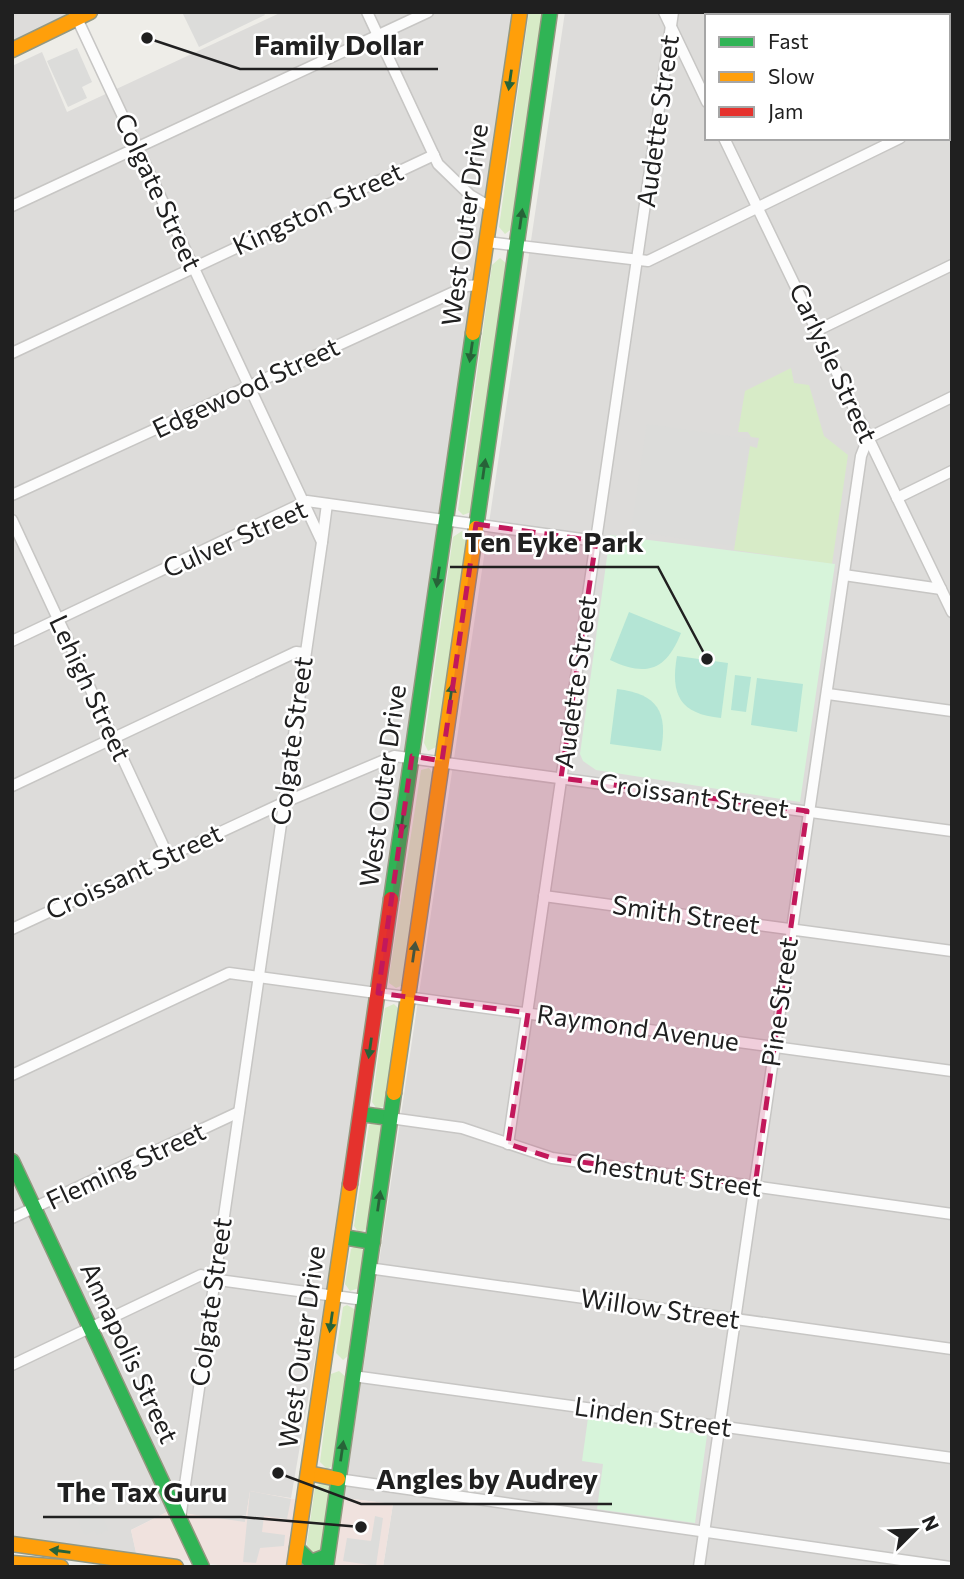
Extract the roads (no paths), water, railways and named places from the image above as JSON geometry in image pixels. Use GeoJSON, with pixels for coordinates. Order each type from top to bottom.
{"type":"FeatureCollection","features":[{"type":"Feature","properties":{"kind":"main road","name":"West Outer Drive"},"geometry":{"type":"LineString","coordinates":[[295,1567],[520,12]]}},
{"type":"Feature","properties":{"kind":"main road","name":"West Outer Drive"},"geometry":{"type":"LineString","coordinates":[[327,1561],[550,12]]}},
{"type":"Feature","properties":{"kind":"main road"},"geometry":{"type":"LineString","coordinates":[[12,50],[80,14]]}},
{"type":"Feature","properties":{"kind":"main road"},"geometry":{"type":"LineString","coordinates":[[361,1114],[390,1118]]}},
{"type":"Feature","properties":{"kind":"main road","name":"Annapolis Street"},"geometry":{"type":"LineString","coordinates":[[12,1161],[202,1567]]}},
{"type":"Feature","properties":{"kind":"main road"},"geometry":{"type":"LineString","coordinates":[[343,1237],[373,1242]]}},
{"type":"Feature","properties":{"kind":"main road"},"geometry":{"type":"LineString","coordinates":[[308,1473],[338,1479]]}},
{"type":"Feature","properties":{"kind":"main road"},"geometry":{"type":"LineString","coordinates":[[12,1544],[176,1567]]}},
{"type":"Feature","properties":{"kind":"main road"},"geometry":{"type":"LineString","coordinates":[[297,1548],[311,1562],[327,1561]]}},
{"type":"Feature","properties":{"kind":"main road"},"geometry":{"type":"LineString","coordinates":[[12,1563],[61,1567]]}},
{"type":"Feature","properties":{"kind":"street"},"geometry":{"type":"LineString","coordinates":[[367,12],[438,164],[470,195],[492,208]]}},
{"type":"Feature","properties":{"kind":"street"},"geometry":{"type":"LineString","coordinates":[[12,206],[428,12]]}},
{"type":"Feature","properties":{"kind":"street"},"geometry":{"type":"LineString","coordinates":[[664,12],[705,98]]}},
{"type":"Feature","properties":{"kind":"street","name":"Audette Street"},"geometry":{"type":"LineString","coordinates":[[508,1143],[673,12]]}},
{"type":"Feature","properties":{"kind":"street","name":"Colgate Street"},"geometry":{"type":"LineString","coordinates":[[80,14],[137,147],[321,542],[180,1519]]}},
{"type":"Feature","properties":{"kind":"street","name":"Carlysle Street"},"geometry":{"type":"LineString","coordinates":[[725,140],[952,612]]}},
{"type":"Feature","properties":{"kind":"street"},"geometry":{"type":"LineString","coordinates":[[487,242],[638,261],[656,257],[896,140]]}},
{"type":"Feature","properties":{"kind":"street","name":"Kingston Street"},"geometry":{"type":"LineString","coordinates":[[12,353],[434,155]]}},
{"type":"Feature","properties":{"kind":"street"},"geometry":{"type":"LineString","coordinates":[[818,330],[952,265]]}},
{"type":"Feature","properties":{"kind":"street","name":"Edgewood Street"},"geometry":{"type":"LineString","coordinates":[[12,495],[467,286],[481,285]]}},
{"type":"Feature","properties":{"kind":"street"},"geometry":{"type":"LineString","coordinates":[[868,438],[952,397]]}},
{"type":"Feature","properties":{"kind":"street","name":"Pine Street"},"geometry":{"type":"LineString","coordinates":[[699,1567],[807,811],[828,694],[861,456],[868,438]]}},
{"type":"Feature","properties":{"kind":"street"},"geometry":{"type":"LineString","coordinates":[[897,498],[952,471]]}},
{"type":"Feature","properties":{"kind":"street","name":"Culver Street"},"geometry":{"type":"LineString","coordinates":[[12,641],[304,503],[596,541]]}},
{"type":"Feature","properties":{"kind":"street"},"geometry":{"type":"LineString","coordinates":[[321,542],[327,504]]}},
{"type":"Feature","properties":{"kind":"street","name":"Lehigh Street"},"geometry":{"type":"LineString","coordinates":[[12,520],[168,856]]}},
{"type":"Feature","properties":{"kind":"street"},"geometry":{"type":"LineString","coordinates":[[844,575],[945,593]]}},
{"type":"Feature","properties":{"kind":"street"},"geometry":{"type":"LineString","coordinates":[[12,786],[296,652],[305,653]]}},
{"type":"Feature","properties":{"kind":"street"},"geometry":{"type":"LineString","coordinates":[[828,694],[952,711]]}},
{"type":"Feature","properties":{"kind":"street","name":"Croissant Street"},"geometry":{"type":"LineString","coordinates":[[12,929],[283,803],[394,756],[412,756],[952,831]]}},
{"type":"Feature","properties":{"kind":"street","name":"Smith Street"},"geometry":{"type":"LineString","coordinates":[[544,896],[952,951]]}},
{"type":"Feature","properties":{"kind":"street"},"geometry":{"type":"LineString","coordinates":[[12,1075],[226,974],[258,976]]}},
{"type":"Feature","properties":{"kind":"street","name":"Raymond Avenue"},"geometry":{"type":"LineString","coordinates":[[258,976],[952,1071]]}},
{"type":"Feature","properties":{"kind":"street","name":"Fleming Street"},"geometry":{"type":"LineString","coordinates":[[12,1218],[239,1112]]}},
{"type":"Feature","properties":{"kind":"street","name":"Chestnut Street"},"geometry":{"type":"LineString","coordinates":[[390,1118],[462,1128],[552,1158],[952,1214]]}},
{"type":"Feature","properties":{"kind":"street","name":"Willow Street"},"geometry":{"type":"LineString","coordinates":[[369,1268],[952,1349]]}},
{"type":"Feature","properties":{"kind":"street"},"geometry":{"type":"LineString","coordinates":[[12,1364],[201,1275],[364,1300]]}},
{"type":"Feature","properties":{"kind":"street","name":"Linden Street"},"geometry":{"type":"LineString","coordinates":[[353,1376],[952,1458]]}},
{"type":"Feature","properties":{"kind":"street"},"geometry":{"type":"LineString","coordinates":[[338,1479],[950,1567]]}},
{"type":"Feature","properties":{"kind":"place","name":"Family Dollar"},"geometry":{"type":"Point","coordinates":[147,38]}},
{"type":"Feature","properties":{"kind":"place","name":"Ten Eyke Park"},"geometry":{"type":"Point","coordinates":[707,659]}},
{"type":"Feature","properties":{"kind":"place","name":"Angles by Audrey"},"geometry":{"type":"Point","coordinates":[278,1473]}},
{"type":"Feature","properties":{"kind":"place","name":"The Tax Guru"},"geometry":{"type":"Point","coordinates":[361,1527]}}]}
